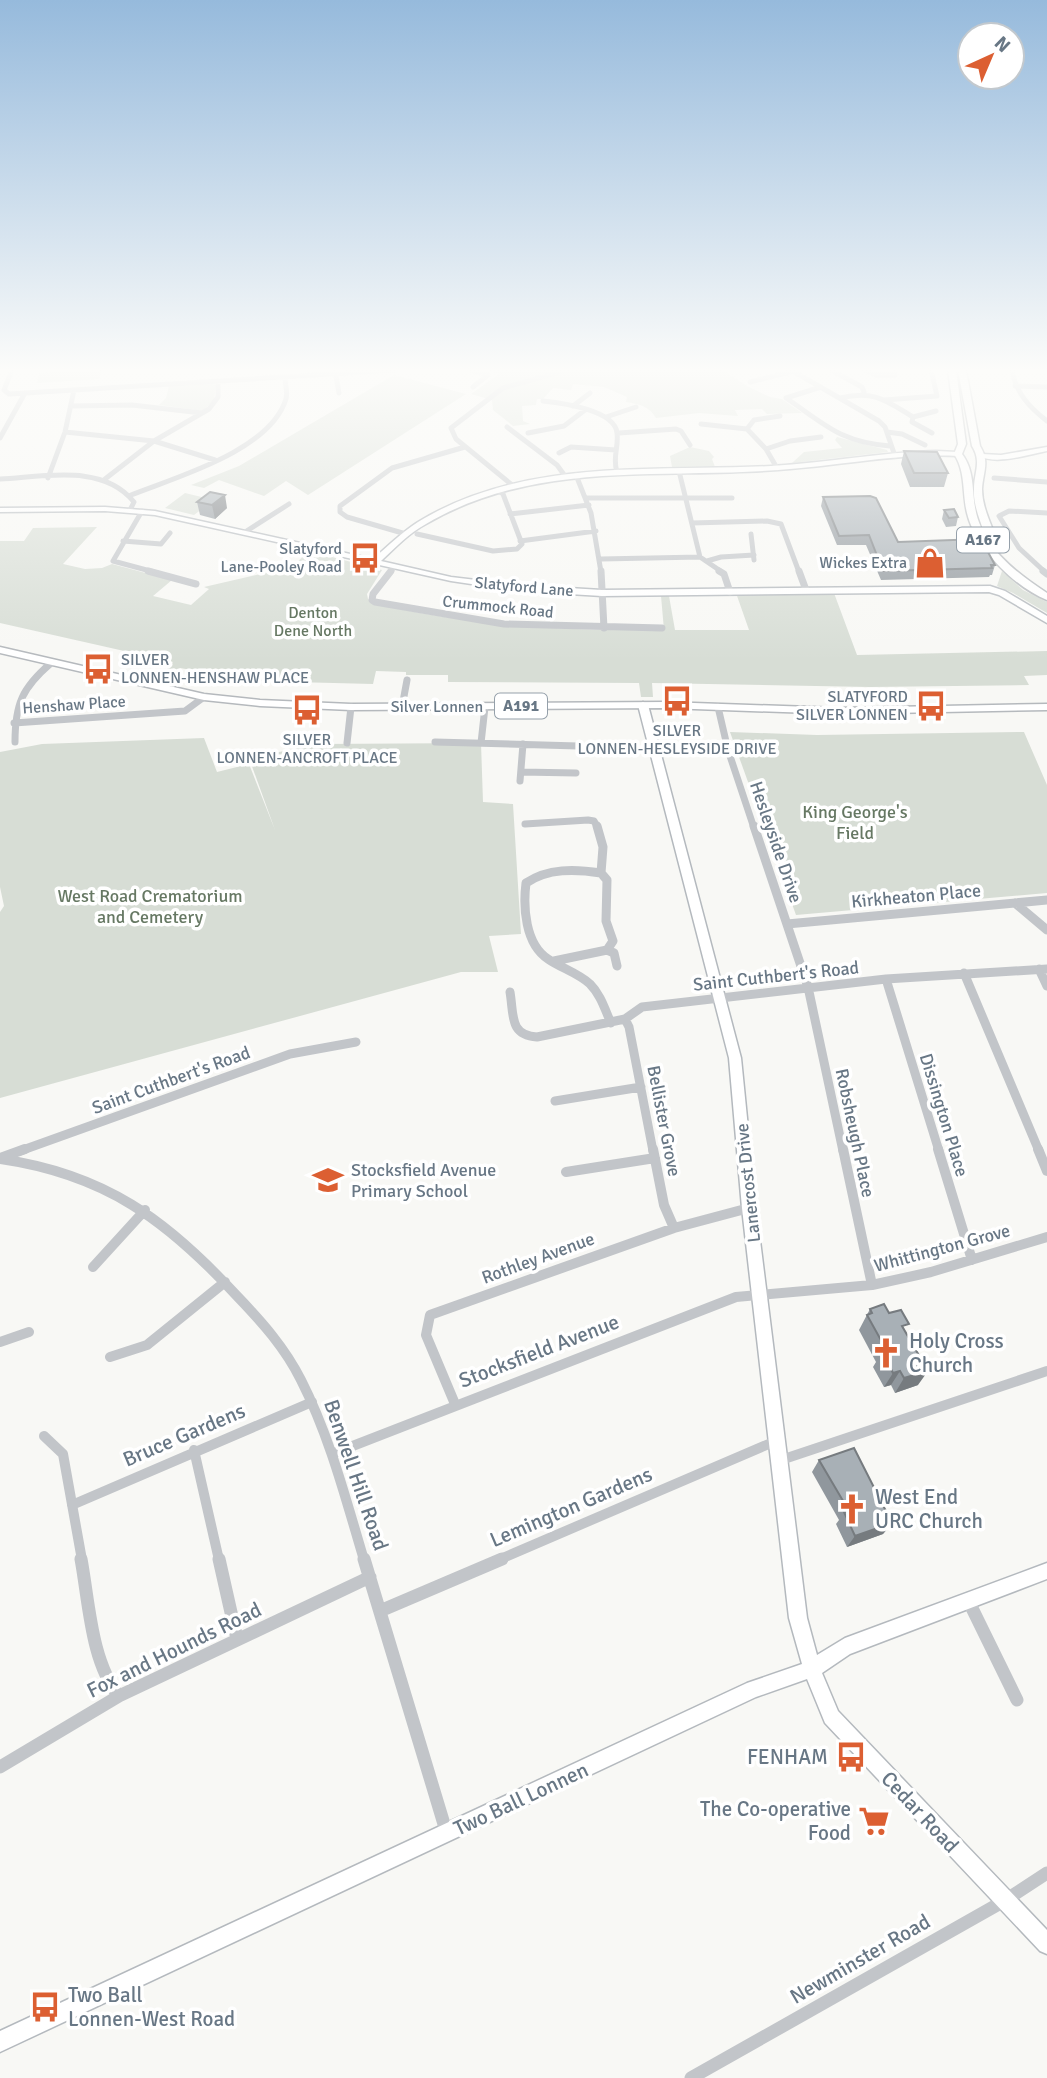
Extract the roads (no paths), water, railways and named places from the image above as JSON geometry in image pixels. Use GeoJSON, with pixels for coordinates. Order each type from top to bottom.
{"type":"FeatureCollection","features":[{"type":"Feature","properties":{"kind":"main road","name":"A167"},"geometry":{"type":"LineString","coordinates":[[963,467],[971,515],[980,535],[1006,567],[1047,597]]}},
{"type":"Feature","properties":{"kind":"main road","name":"A167"},"geometry":{"type":"LineString","coordinates":[[979,467],[978,490],[987,530],[1010,561],[1047,590]]}},
{"type":"Feature","properties":{"kind":"main road","name":"Silver Lonnen"},"geometry":{"type":"LineString","coordinates":[[0,650],[204,697],[260,703],[351,707],[643,705],[840,711],[1047,707]]}},
{"type":"Feature","properties":{"kind":"street"},"geometry":{"type":"LineString","coordinates":[[48,478],[52,467]]}},
{"type":"Feature","properties":{"kind":"street"},"geometry":{"type":"LineString","coordinates":[[105,479],[121,467]]}},
{"type":"Feature","properties":{"kind":"street"},"geometry":{"type":"LineString","coordinates":[[131,495],[198,467]]}},
{"type":"Feature","properties":{"kind":"street"},"geometry":{"type":"LineString","coordinates":[[396,467],[340,506],[340,512],[347,517],[406,534]]}},
{"type":"Feature","properties":{"kind":"street"},"geometry":{"type":"LineString","coordinates":[[490,467],[512,485]]}},
{"type":"Feature","properties":{"kind":"street"},"geometry":{"type":"LineString","coordinates":[[558,467],[565,476]]}},
{"type":"Feature","properties":{"kind":"street"},"geometry":{"type":"LineString","coordinates":[[615,467],[617,472]]}},
{"type":"Feature","properties":{"kind":"street"},"geometry":{"type":"LineString","coordinates":[[374,563],[406,534],[440,512],[512,485],[565,476],[617,472],[788,467]]}},
{"type":"Feature","properties":{"kind":"street"},"geometry":{"type":"LineString","coordinates":[[679,471],[704,559],[724,574],[730,592]]}},
{"type":"Feature","properties":{"kind":"street"},"geometry":{"type":"LineString","coordinates":[[576,475],[588,502],[596,531],[601,559],[604,628]]}},
{"type":"Feature","properties":{"kind":"street"},"geometry":{"type":"LineString","coordinates":[[993,478],[1047,482]]}},
{"type":"Feature","properties":{"kind":"street"},"geometry":{"type":"LineString","coordinates":[[0,479],[105,479],[118,484],[131,495],[134,502],[130,510]]}},
{"type":"Feature","properties":{"kind":"street"},"geometry":{"type":"LineString","coordinates":[[416,534],[494,551],[517,549],[522,544],[503,494],[497,490]]}},
{"type":"Feature","properties":{"kind":"street"},"geometry":{"type":"LineString","coordinates":[[510,514],[588,502],[733,498]]}},
{"type":"Feature","properties":{"kind":"street"},"geometry":{"type":"LineString","coordinates":[[244,532],[289,504]]}},
{"type":"Feature","properties":{"kind":"street","name":"Slatyford Lane"},"geometry":{"type":"LineString","coordinates":[[0,510],[130,510],[484,584],[602,593],[990,589],[1002,593],[1047,620]]}},
{"type":"Feature","properties":{"kind":"street"},"geometry":{"type":"LineString","coordinates":[[1047,513],[1009,511],[999,516],[1007,534],[1021,551],[1047,574]]}},
{"type":"Feature","properties":{"kind":"street"},"geometry":{"type":"LineString","coordinates":[[142,512],[113,561],[196,584]]}},
{"type":"Feature","properties":{"kind":"street"},"geometry":{"type":"LineString","coordinates":[[692,523],[767,521],[781,524],[806,590]]}},
{"type":"Feature","properties":{"kind":"street"},"geometry":{"type":"LineString","coordinates":[[520,541],[596,531]]}},
{"type":"Feature","properties":{"kind":"street"},"geometry":{"type":"LineString","coordinates":[[123,541],[161,544],[170,533]]}},
{"type":"Feature","properties":{"kind":"street"},"geometry":{"type":"LineString","coordinates":[[601,559],[754,557],[751,534]]}},
{"type":"Feature","properties":{"kind":"street","name":"Crummock Road"},"geometry":{"type":"LineString","coordinates":[[394,567],[373,594],[375,602],[504,624],[662,628]]}},
{"type":"Feature","properties":{"kind":"street","name":"Henshaw Place"},"geometry":{"type":"LineString","coordinates":[[51,663],[33,678],[21,693],[14,723],[186,711],[204,697]]}},
{"type":"Feature","properties":{"kind":"street"},"geometry":{"type":"LineString","coordinates":[[402,707],[407,680]]}},
{"type":"Feature","properties":{"kind":"street","name":"Lanercost Drive"},"geometry":{"type":"LineString","coordinates":[[643,705],[735,1058],[749,1208],[798,1618],[812,1669]]}},
{"type":"Feature","properties":{"kind":"street"},"geometry":{"type":"LineString","coordinates":[[347,743],[351,707]]}},
{"type":"Feature","properties":{"kind":"street"},"geometry":{"type":"LineString","coordinates":[[481,743],[485,707]]}},
{"type":"Feature","properties":{"kind":"street","name":"Hesleyside Drive"},"geometry":{"type":"LineString","coordinates":[[718,707],[728,750],[808,987]]}},
{"type":"Feature","properties":{"kind":"street"},"geometry":{"type":"LineString","coordinates":[[14,723],[15,742]]}},
{"type":"Feature","properties":{"kind":"street"},"geometry":{"type":"LineString","coordinates":[[435,742],[578,746]]}},
{"type":"Feature","properties":{"kind":"street"},"geometry":{"type":"LineString","coordinates":[[520,781],[523,744]]}},
{"type":"Feature","properties":{"kind":"street"},"geometry":{"type":"LineString","coordinates":[[521,772],[576,773]]}},
{"type":"Feature","properties":{"kind":"street"},"geometry":{"type":"LineString","coordinates":[[525,824],[594,821],[598,826],[603,855],[601,873]]}},
{"type":"Feature","properties":{"kind":"street"},"geometry":{"type":"LineString","coordinates":[[607,950],[613,941],[606,921],[607,880],[601,873],[552,872],[535,876],[527,884],[526,914],[539,953],[588,982],[597,992],[611,1023]]}},
{"type":"Feature","properties":{"kind":"street","name":"Kirkheaton Place"},"geometry":{"type":"LineString","coordinates":[[788,924],[1047,900]]}},
{"type":"Feature","properties":{"kind":"street"},"geometry":{"type":"LineString","coordinates":[[1015,903],[1047,930]]}},
{"type":"Feature","properties":{"kind":"street"},"geometry":{"type":"LineString","coordinates":[[554,961],[607,950],[614,953],[617,966]]}},
{"type":"Feature","properties":{"kind":"street"},"geometry":{"type":"LineString","coordinates":[[1043,969],[1047,986]]}},
{"type":"Feature","properties":{"kind":"street","name":"Saint Cuthbert's Road"},"geometry":{"type":"LineString","coordinates":[[510,992],[516,1029],[524,1035],[537,1037],[611,1023],[625,1019],[642,1007],[886,979],[1043,969]]}},
{"type":"Feature","properties":{"kind":"street"},"geometry":{"type":"LineString","coordinates":[[964,974],[1047,1171]]}},
{"type":"Feature","properties":{"kind":"street","name":"Dissington Place"},"geometry":{"type":"LineString","coordinates":[[886,979],[972,1259]]}},
{"type":"Feature","properties":{"kind":"street","name":"Robsheugh Place"},"geometry":{"type":"LineString","coordinates":[[808,987],[872,1285]]}},
{"type":"Feature","properties":{"kind":"street","name":"Bellister Grove"},"geometry":{"type":"LineString","coordinates":[[625,1019],[629,1027],[664,1205],[674,1228]]}},
{"type":"Feature","properties":{"kind":"street","name":"Saint Cuthbert's Road"},"geometry":{"type":"LineString","coordinates":[[0,1158],[290,1054],[356,1042]]}},
{"type":"Feature","properties":{"kind":"street"},"geometry":{"type":"LineString","coordinates":[[555,1101],[641,1087]]}},
{"type":"Feature","properties":{"kind":"street","name":"Benwell Hill Road"},"geometry":{"type":"LineString","coordinates":[[0,1158],[25,1161],[56,1170],[98,1186],[145,1210],[198,1253],[288,1357],[312,1402],[332,1454],[447,1834]]}},
{"type":"Feature","properties":{"kind":"street"},"geometry":{"type":"LineString","coordinates":[[566,1172],[655,1158]]}},
{"type":"Feature","properties":{"kind":"street","name":"Rothley Avenue"},"geometry":{"type":"LineString","coordinates":[[454,1404],[426,1335],[430,1315],[674,1228],[749,1208]]}},
{"type":"Feature","properties":{"kind":"street"},"geometry":{"type":"LineString","coordinates":[[93,1267],[145,1210]]}},
{"type":"Feature","properties":{"kind":"street","name":"Whittington Grove"},"geometry":{"type":"LineString","coordinates":[[761,1293],[785,1294],[872,1285],[1047,1237]]}},
{"type":"Feature","properties":{"kind":"street"},"geometry":{"type":"LineString","coordinates":[[110,1357],[147,1345],[225,1282]]}},
{"type":"Feature","properties":{"kind":"street","name":"Stocksfield Avenue"},"geometry":{"type":"LineString","coordinates":[[332,1454],[454,1404],[737,1297],[761,1293]]}},
{"type":"Feature","properties":{"kind":"street"},"geometry":{"type":"LineString","coordinates":[[0,1342],[29,1332]]}},
{"type":"Feature","properties":{"kind":"street"},"geometry":{"type":"LineString","coordinates":[[781,1460],[1047,1371]]}},
{"type":"Feature","properties":{"kind":"street","name":"Bruce Gardens"},"geometry":{"type":"LineString","coordinates":[[72,1505],[194,1450],[312,1402]]}},
{"type":"Feature","properties":{"kind":"street"},"geometry":{"type":"LineString","coordinates":[[44,1436],[63,1454],[100,1664],[108,1682],[119,1696]]}},
{"type":"Feature","properties":{"kind":"street","name":"Lemington Gardens"},"geometry":{"type":"LineString","coordinates":[[380,1611],[778,1440]]}},
{"type":"Feature","properties":{"kind":"street"},"geometry":{"type":"LineString","coordinates":[[194,1450],[237,1639]]}},
{"type":"Feature","properties":{"kind":"street","name":"Two Ball Lonnen"},"geometry":{"type":"LineString","coordinates":[[0,2042],[753,1689],[812,1669],[845,1647],[1047,1571]]}},
{"type":"Feature","properties":{"kind":"street","name":"Fox and Hounds Road"},"geometry":{"type":"LineString","coordinates":[[0,1767],[119,1696],[369,1577]]}},
{"type":"Feature","properties":{"kind":"street"},"geometry":{"type":"LineString","coordinates":[[968,1600],[1017,1700]]}},
{"type":"Feature","properties":{"kind":"street","name":"Cedar Road"},"geometry":{"type":"LineString","coordinates":[[812,1669],[831,1717],[1047,1944]]}},
{"type":"Feature","properties":{"kind":"street","name":"Newminster Road"},"geometry":{"type":"LineString","coordinates":[[691,2078],[1004,1901],[1047,1873]]}},
{"type":"Feature","properties":{"kind":"place","name":"Slatyford Lane-Pooley Road"},"geometry":{"type":"Point","coordinates":[365,558]}},
{"type":"Feature","properties":{"kind":"place","name":"Wickes Extra"},"geometry":{"type":"Point","coordinates":[930,563]}},
{"type":"Feature","properties":{"kind":"place","name":"SILVER LONNEN-HENSHAW PLACE"},"geometry":{"type":"Point","coordinates":[98,669]}},
{"type":"Feature","properties":{"kind":"place","name":"SILVER LONNEN-HESLEYSIDE DRIVE"},"geometry":{"type":"Point","coordinates":[677,701]}},
{"type":"Feature","properties":{"kind":"place","name":"SLATYFORD SILVER LONNEN"},"geometry":{"type":"Point","coordinates":[931,706]}},
{"type":"Feature","properties":{"kind":"place","name":"SILVER LONNEN-ANCROFT PLACE"},"geometry":{"type":"Point","coordinates":[307,710]}},
{"type":"Feature","properties":{"kind":"place","name":"Stocksfield Avenue Primary School"},"geometry":{"type":"Point","coordinates":[328,1180]}},
{"type":"Feature","properties":{"kind":"place","name":"Holy Cross Church"},"geometry":{"type":"Point","coordinates":[886,1353]}},
{"type":"Feature","properties":{"kind":"place","name":"West End URC Church"},"geometry":{"type":"Point","coordinates":[852,1509]}},
{"type":"Feature","properties":{"kind":"place","name":"FENHAM"},"geometry":{"type":"Point","coordinates":[851,1757]}},
{"type":"Feature","properties":{"kind":"place","name":"The Co-operative Food"},"geometry":{"type":"Point","coordinates":[874,1821]}},
{"type":"Feature","properties":{"kind":"place","name":"Two Ball Lonnen-West Road"},"geometry":{"type":"Point","coordinates":[45,2007]}},
{"type":"Feature","properties":{"kind":"park label","name":"Denton Dene North"},"geometry":{"type":"Point","coordinates":[313,622]}},
{"type":"Feature","properties":{"kind":"park label","name":"King George's Field"},"geometry":{"type":"Point","coordinates":[855,822]}},
{"type":"Feature","properties":{"kind":"park label","name":"West Road Crematorium and Cemetery"},"geometry":{"type":"Point","coordinates":[150,906]}}]}
